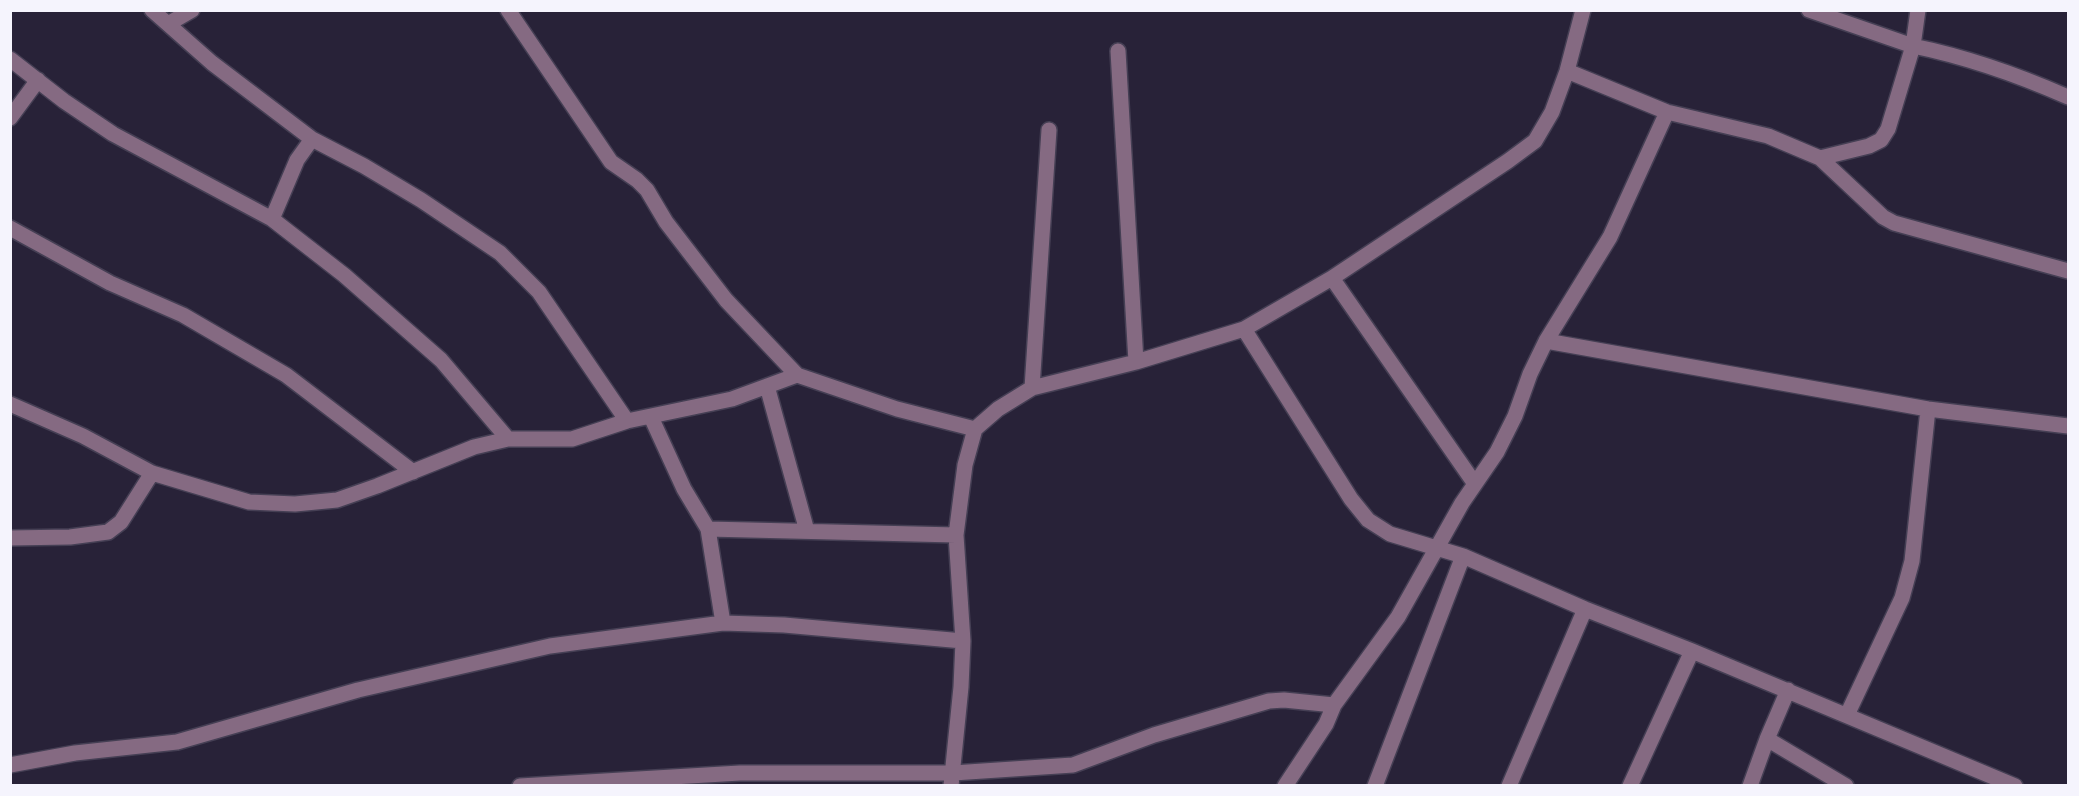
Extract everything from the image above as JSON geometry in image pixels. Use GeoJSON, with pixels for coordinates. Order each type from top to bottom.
{"type":"FeatureCollection","features":[{"type":"Feature","properties":{"kind":"street"},"geometry":{"type":"LineString","coordinates":[[152,10],[212,63],[312,139],[364,166],[421,200],[500,253],[539,292],[627,421]]}},
{"type":"Feature","properties":{"kind":"street"},"geometry":{"type":"LineString","coordinates":[[168,24],[192,10]]}},
{"type":"Feature","properties":{"kind":"street"},"geometry":{"type":"LineString","coordinates":[[508,10],[611,162],[647,190],[666,222],[726,300],[797,375],[897,409],[975,429]]}},
{"type":"Feature","properties":{"kind":"street"},"geometry":{"type":"LineString","coordinates":[[952,779],[963,641],[957,536],[965,465],[975,429],[998,409],[1032,388],[1136,362],[1244,329],[1332,278],[1508,161],[1535,141],[1552,112],[1567,70],[1583,10]]}},
{"type":"Feature","properties":{"kind":"street"},"geometry":{"type":"LineString","coordinates":[[1809,10],[1913,46],[1946,53],[2024,78],[2068,97]]}},
{"type":"Feature","properties":{"kind":"street"},"geometry":{"type":"LineString","coordinates":[[1820,158],[1869,146],[1881,140],[1888,129],[1913,46],[1918,10]]}},
{"type":"Feature","properties":{"kind":"street"},"geometry":{"type":"LineString","coordinates":[[1118,51],[1136,362]]}},
{"type":"Feature","properties":{"kind":"street"},"geometry":{"type":"LineString","coordinates":[[10,59],[64,101],[113,134],[272,219],[345,275],[441,360],[508,439]]}},
{"type":"Feature","properties":{"kind":"street"},"geometry":{"type":"LineString","coordinates":[[1567,70],[1667,112],[1768,136],[1820,158],[1883,217],[1894,223],[2068,271]]}},
{"type":"Feature","properties":{"kind":"street"},"geometry":{"type":"LineString","coordinates":[[10,118],[38,80]]}},
{"type":"Feature","properties":{"kind":"street"},"geometry":{"type":"LineString","coordinates":[[1285,786],[1326,724],[1334,705],[1398,617],[1462,503],[1497,452],[1515,416],[1530,374],[1546,341],[1610,237],[1667,112]]}},
{"type":"Feature","properties":{"kind":"street"},"geometry":{"type":"LineString","coordinates":[[1032,388],[1049,130]]}},
{"type":"Feature","properties":{"kind":"street"},"geometry":{"type":"LineString","coordinates":[[272,219],[297,160],[312,139]]}},
{"type":"Feature","properties":{"kind":"street"},"geometry":{"type":"LineString","coordinates":[[10,228],[110,283],[183,315],[286,375],[413,472]]}},
{"type":"Feature","properties":{"kind":"street"},"geometry":{"type":"LineString","coordinates":[[1332,278],[1475,483]]}},
{"type":"Feature","properties":{"kind":"street"},"geometry":{"type":"LineString","coordinates":[[1244,329],[1351,500],[1368,520],[1390,534],[1463,556],[1585,609],[1788,690],[2015,786]]}},
{"type":"Feature","properties":{"kind":"street"},"geometry":{"type":"LineString","coordinates":[[1546,341],[1928,408],[2068,426]]}},
{"type":"Feature","properties":{"kind":"street"},"geometry":{"type":"LineString","coordinates":[[10,404],[83,435],[152,473],[249,502],[295,504],[337,500],[474,447],[508,439],[572,439],[627,421],[732,399],[797,375]]}},
{"type":"Feature","properties":{"kind":"street"},"geometry":{"type":"LineString","coordinates":[[767,386],[807,531]]}},
{"type":"Feature","properties":{"kind":"street"},"geometry":{"type":"LineString","coordinates":[[1846,715],[1902,598],[1912,561],[1928,408]]}},
{"type":"Feature","properties":{"kind":"street"},"geometry":{"type":"LineString","coordinates":[[651,417],[684,489],[708,529],[723,623]]}},
{"type":"Feature","properties":{"kind":"street"},"geometry":{"type":"LineString","coordinates":[[10,538],[70,537],[108,532],[121,522],[152,473]]}},
{"type":"Feature","properties":{"kind":"street"},"geometry":{"type":"LineString","coordinates":[[708,529],[957,536]]}},
{"type":"Feature","properties":{"kind":"street"},"geometry":{"type":"LineString","coordinates":[[1375,786],[1463,556]]}},
{"type":"Feature","properties":{"kind":"street"},"geometry":{"type":"LineString","coordinates":[[1509,786],[1585,609]]}},
{"type":"Feature","properties":{"kind":"street"},"geometry":{"type":"LineString","coordinates":[[10,765],[75,753],[177,742],[358,690],[550,646],[723,623],[783,625],[963,641]]}},
{"type":"Feature","properties":{"kind":"street"},"geometry":{"type":"LineString","coordinates":[[1630,786],[1692,651]]}},
{"type":"Feature","properties":{"kind":"street"},"geometry":{"type":"LineString","coordinates":[[1750,786],[1788,690]]}},
{"type":"Feature","properties":{"kind":"street"},"geometry":{"type":"LineString","coordinates":[[520,786],[740,774],[952,779],[1073,765],[1154,735],[1269,701],[1284,699],[1334,705]]}},
{"type":"Feature","properties":{"kind":"street"},"geometry":{"type":"LineString","coordinates":[[1767,739],[1846,786]]}}]}
